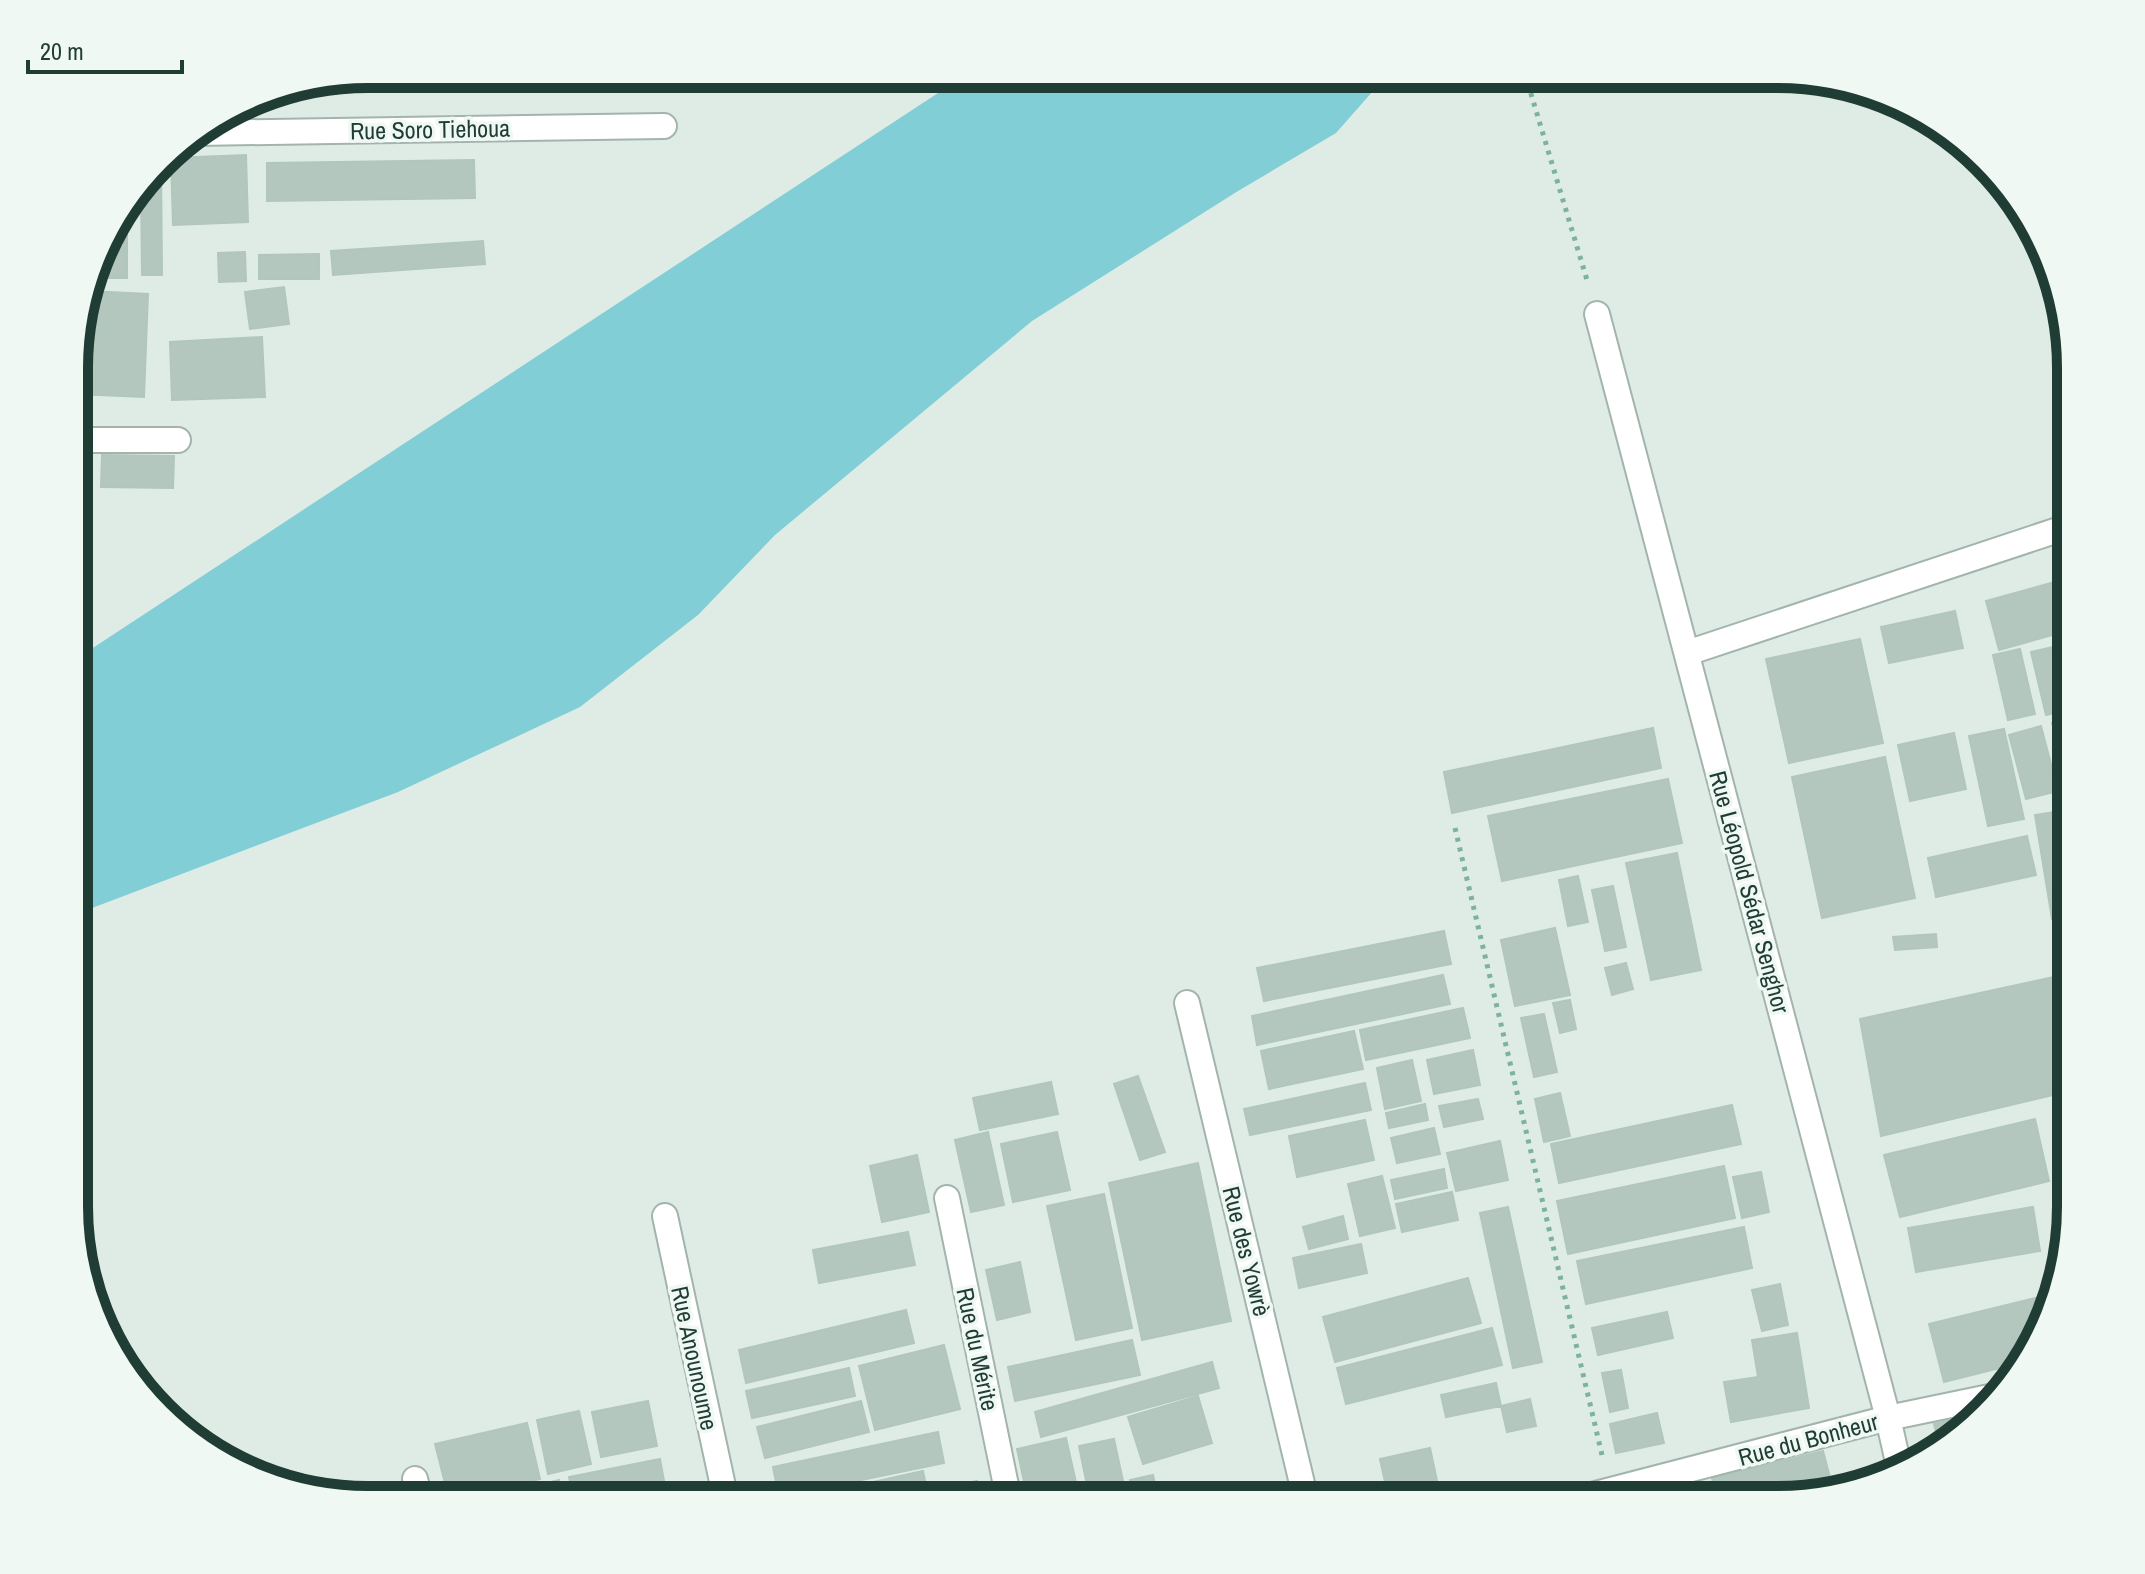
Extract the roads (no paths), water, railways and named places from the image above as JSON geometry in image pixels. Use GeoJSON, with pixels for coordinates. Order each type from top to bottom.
{"type":"FeatureCollection","features":[{"type":"Feature","properties":{"kind":"street","name":"Rue Soro Tiehoua"},"geometry":{"type":"LineString","coordinates":[[216,133],[664,126]]}},
{"type":"Feature","properties":{"kind":"street","name":"Rue Léopold Sédar Senghor"},"geometry":{"type":"LineString","coordinates":[[1597,314],[1897,1459]]}},
{"type":"Feature","properties":{"kind":"street"},"geometry":{"type":"LineString","coordinates":[[88,440],[178,440]]}},
{"type":"Feature","properties":{"kind":"street"},"geometry":{"type":"LineString","coordinates":[[1687,653],[2056,531]]}},
{"type":"Feature","properties":{"kind":"street","name":"Rue des Yowrè"},"geometry":{"type":"LineString","coordinates":[[1187,1003],[1303,1486]]}},
{"type":"Feature","properties":{"kind":"street","name":"Rue du Mérite"},"geometry":{"type":"LineString","coordinates":[[947,1198],[1006,1485]]}},
{"type":"Feature","properties":{"kind":"street","name":"Rue Anounoume"},"geometry":{"type":"LineString","coordinates":[[665,1216],[723,1485]]}},
{"type":"Feature","properties":{"kind":"street","name":"Rue du Bonheur"},"geometry":{"type":"LineString","coordinates":[[1629,1486],[1888,1418],[1980,1399]]}},
{"type":"Feature","properties":{"kind":"water"},"geometry":{"type":"Polygon","coordinates":[[[944,89],[1375,89],[1336,133],[1032,321],[775,535],[698,615],[580,707],[398,792],[89,909],[88,651],[944,89]]]}}]}
